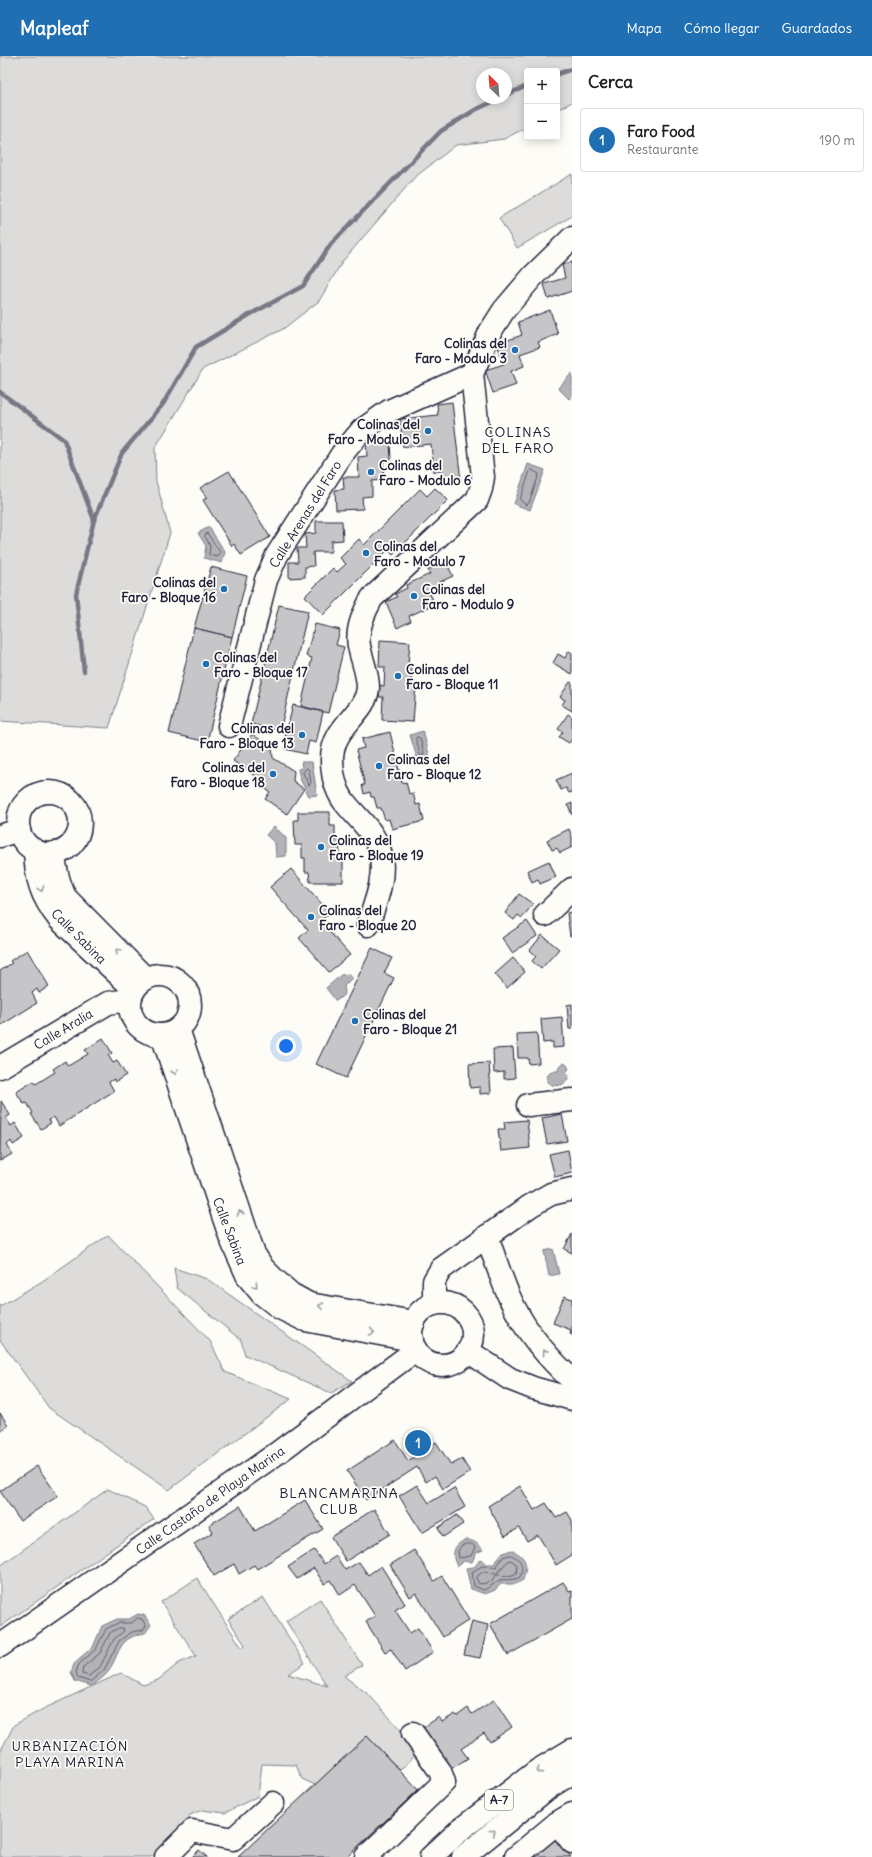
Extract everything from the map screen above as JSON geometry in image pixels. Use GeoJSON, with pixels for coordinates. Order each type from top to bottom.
{"type":"FeatureCollection","features":[{"type":"Feature","properties":{"kind":"main road"},"geometry":{"type":"LineString","coordinates":[[368,925],[382,876],[381,856],[377,844],[368,828],[343,800],[336,788],[332,758],[334,743],[341,730],[363,703],[368,692],[367,676],[359,645],[360,628],[364,611],[372,598],[477,500],[481,490],[483,478],[472,374],[490,332],[504,310],[533,276],[572,238]]}},
{"type":"Feature","properties":{"kind":"main road","name":"Calle Arenas del Faro"},"geometry":{"type":"LineString","coordinates":[[229,726],[266,580],[277,555],[342,454],[362,430],[389,411],[472,374]]}},
{"type":"Feature","properties":{"kind":"main road"},"geometry":{"type":"LineString","coordinates":[[45,792],[55,793],[64,796],[72,802],[77,810],[80,820],[79,829],[76,838],[69,847],[44,852],[29,847],[22,839],[9,833],[22,808],[28,801],[36,795],[45,792]]}},
{"type":"Feature","properties":{"kind":"main road","name":"Calle Sabina"},"geometry":{"type":"LineString","coordinates":[[44,852],[36,870],[40,890],[49,906],[59,919],[136,989]]}},
{"type":"Feature","properties":{"kind":"main road"},"geometry":{"type":"LineString","coordinates":[[545,915],[572,888]]}},
{"type":"Feature","properties":{"kind":"main road"},"geometry":{"type":"LineString","coordinates":[[158,974],[169,976],[178,980],[186,988],[190,998],[188,1018],[170,1032],[155,1035],[146,1032],[138,1027],[129,1010],[136,989],[158,974]]}},
{"type":"Feature","properties":{"kind":"main road","name":"Calle Aralia"},"geometry":{"type":"LineString","coordinates":[[0,1067],[10,1058],[108,1002],[136,989]]}},
{"type":"Feature","properties":{"kind":"main road","name":"Calle Sabina"},"geometry":{"type":"LineString","coordinates":[[170,1032],[254,1254],[263,1268],[291,1294],[309,1304],[414,1337]]}},
{"type":"Feature","properties":{"kind":"main road"},"geometry":{"type":"LineString","coordinates":[[528,1105],[572,1100]]}},
{"type":"Feature","properties":{"kind":"main road"},"geometry":{"type":"LineString","coordinates":[[434,1304],[434,1281],[441,1269],[487,1236],[551,1194],[572,1189]]}},
{"type":"Feature","properties":{"kind":"main road"},"geometry":{"type":"LineString","coordinates":[[487,1236],[509,1295],[523,1322],[543,1350],[572,1380]]}},
{"type":"Feature","properties":{"kind":"main road"},"geometry":{"type":"LineString","coordinates":[[434,1304],[455,1306],[464,1312],[470,1321],[473,1331],[472,1342],[468,1351],[462,1358],[453,1363],[444,1365],[434,1364],[425,1360],[414,1337],[417,1316],[434,1304]]}},
{"type":"Feature","properties":{"kind":"main road","name":"Calle Castaño de Playa Marina"},"geometry":{"type":"LineString","coordinates":[[0,1646],[276,1454],[414,1337]]}},
{"type":"Feature","properties":{"kind":"main road"},"geometry":{"type":"LineString","coordinates":[[468,1351],[510,1379],[533,1388],[572,1399]]}},
{"type":"Feature","properties":{"kind":"main road"},"geometry":{"type":"LineString","coordinates":[[366,1857],[444,1782],[440,1771],[413,1733]]}},
{"type":"Feature","properties":{"kind":"main road","name":"A-7"},"geometry":{"type":"LineString","coordinates":[[431,1857],[460,1829],[537,1771],[572,1750]]}},
{"type":"Feature","properties":{"kind":"main road","name":"A-7"},"geometry":{"type":"LineString","coordinates":[[463,1857],[548,1788],[572,1773]]}},
{"type":"Feature","properties":{"kind":"main road"},"geometry":{"type":"LineString","coordinates":[[166,1857],[192,1831],[233,1839],[273,1803]]}},
{"type":"Feature","properties":{"kind":"main road"},"geometry":{"type":"LineString","coordinates":[[516,1857],[564,1818],[572,1842]]}},
{"type":"Feature","properties":{"kind":"shaded area"},"geometry":{"type":"Polygon","coordinates":[[[0,56],[572,56],[572,102],[560,108],[560,68],[524,68],[524,129],[504,139],[456,145],[414,178],[342,262],[319,301],[283,329],[203,369],[155,448],[156,481],[170,533],[109,728],[0,721],[0,56]]]}},
{"type":"Feature","properties":{"kind":"shaded area"},"geometry":{"type":"Polygon","coordinates":[[[572,174],[572,216],[517,248],[499,218],[572,174]]]}},
{"type":"Feature","properties":{"kind":"shaded area"},"geometry":{"type":"Polygon","coordinates":[[[108,1235],[210,1341],[225,1372],[291,1399],[169,1490],[49,1408],[0,1340],[0,1306],[41,1282],[108,1235]]]}},
{"type":"Feature","properties":{"kind":"shaded area"},"geometry":{"type":"Polygon","coordinates":[[[174,1268],[207,1279],[352,1381],[331,1393],[245,1355],[241,1340],[177,1288],[174,1268]]]}},
{"type":"Feature","properties":{"kind":"shaded area"},"geometry":{"type":"Polygon","coordinates":[[[108,1489],[145,1507],[154,1519],[0,1627],[0,1566],[108,1489]]]}},
{"type":"Feature","properties":{"kind":"shaded area"},"geometry":{"type":"Polygon","coordinates":[[[197,1578],[242,1648],[245,1645],[228,1619],[263,1597],[305,1663],[288,1674],[327,1686],[286,1621],[320,1599],[362,1665],[344,1676],[369,1695],[420,1751],[400,1770],[367,1736],[315,1785],[302,1779],[296,1765],[262,1764],[258,1796],[225,1813],[202,1810],[190,1815],[183,1830],[151,1857],[0,1857],[0,1752],[14,1725],[43,1709],[121,1673],[143,1685],[158,1680],[179,1663],[196,1656],[161,1602],[197,1578]]]}},
{"type":"Feature","properties":{"kind":"water"},"geometry":{"type":"Polygon","coordinates":[[[572,373],[572,396],[569,399],[558,388],[572,373]]]}},
{"type":"Feature","properties":{"kind":"water"},"geometry":{"type":"Polygon","coordinates":[[[528,464],[545,470],[530,510],[514,504],[528,464]]]}},
{"type":"Feature","properties":{"kind":"water"},"geometry":{"type":"Polygon","coordinates":[[[209,527],[225,552],[222,563],[204,558],[206,546],[198,533],[209,527]]]}},
{"type":"Feature","properties":{"kind":"water"},"geometry":{"type":"Polygon","coordinates":[[[423,731],[430,758],[418,761],[410,735],[423,731]]]}},
{"type":"Feature","properties":{"kind":"water"},"geometry":{"type":"Polygon","coordinates":[[[301,762],[312,762],[317,795],[309,796],[300,779],[298,769],[302,768],[301,762]]]}},
{"type":"Feature","properties":{"kind":"water"},"geometry":{"type":"Polygon","coordinates":[[[274,826],[286,838],[286,856],[276,857],[275,843],[266,835],[274,826]]]}},
{"type":"Feature","properties":{"kind":"water"},"geometry":{"type":"Polygon","coordinates":[[[349,974],[352,978],[344,986],[345,994],[336,1001],[326,988],[341,975],[349,974]]]}},
{"type":"Feature","properties":{"kind":"water"},"geometry":{"type":"Polygon","coordinates":[[[564,1063],[569,1069],[566,1072],[569,1076],[567,1081],[557,1086],[547,1082],[547,1076],[552,1071],[558,1071],[559,1066],[564,1063]]]}},
{"type":"Feature","properties":{"kind":"water"},"geometry":{"type":"Polygon","coordinates":[[[553,1249],[559,1274],[549,1276],[544,1251],[553,1249]]]}},
{"type":"Feature","properties":{"kind":"water"},"geometry":{"type":"Polygon","coordinates":[[[465,1540],[475,1542],[483,1550],[476,1553],[472,1562],[464,1561],[457,1566],[454,1558],[454,1551],[461,1542],[465,1540]]]}},
{"type":"Feature","properties":{"kind":"water"},"geometry":{"type":"Polygon","coordinates":[[[511,1550],[520,1555],[525,1562],[526,1565],[523,1580],[516,1584],[501,1584],[495,1590],[485,1594],[471,1589],[466,1568],[474,1567],[481,1559],[487,1564],[494,1564],[501,1554],[511,1550]]]}},
{"type":"Feature","properties":{"kind":"water"},"geometry":{"type":"Polygon","coordinates":[[[138,1614],[144,1615],[151,1625],[145,1633],[129,1638],[124,1642],[106,1674],[91,1686],[75,1681],[71,1672],[75,1662],[93,1647],[102,1626],[117,1619],[129,1619],[138,1614]]]}},
{"type":"Feature","properties":{"kind":"building"},"geometry":{"type":"Polygon","coordinates":[[[572,262],[572,291],[548,299],[544,284],[565,278],[562,265],[572,262]]]}},
{"type":"Feature","properties":{"kind":"building","name":"Colinas del Faro - Modulo 3"},"geometry":{"type":"Polygon","coordinates":[[[550,310],[558,334],[538,342],[540,347],[520,354],[524,366],[511,371],[516,385],[493,393],[485,370],[504,364],[497,344],[522,335],[518,322],[550,310]]]}},
{"type":"Feature","properties":{"kind":"building","name":"Colinas del Faro - Modulo 5"},"geometry":{"type":"Polygon","coordinates":[[[452,402],[461,481],[444,483],[442,471],[434,472],[431,444],[403,447],[400,419],[438,415],[437,404],[452,402]]]}},
{"type":"Feature","properties":{"kind":"building","name":"Colinas del Faro - Modulo 6"},"geometry":{"type":"Polygon","coordinates":[[[390,441],[391,460],[383,461],[384,480],[372,481],[372,496],[362,497],[363,509],[336,510],[335,490],[344,489],[343,477],[359,477],[358,457],[367,456],[366,443],[390,441]]]}},
{"type":"Feature","properties":{"kind":"building"},"geometry":{"type":"Polygon","coordinates":[[[229,471],[270,537],[241,555],[234,544],[232,546],[203,500],[207,498],[200,488],[229,471]]]}},
{"type":"Feature","properties":{"kind":"building","name":"Colinas del Faro - Modulo 7"},"geometry":{"type":"Polygon","coordinates":[[[435,488],[448,500],[393,555],[388,550],[323,615],[305,596],[333,568],[337,572],[346,564],[340,558],[359,539],[364,545],[420,489],[427,496],[435,488]]]}},
{"type":"Feature","properties":{"kind":"building"},"geometry":{"type":"Polygon","coordinates":[[[316,521],[342,521],[343,540],[331,541],[331,552],[313,552],[314,566],[305,567],[305,577],[289,578],[289,562],[298,562],[297,548],[306,548],[305,534],[316,533],[316,521]]]}},
{"type":"Feature","properties":{"kind":"building","name":"Colinas del Faro - Modulo 9"},"geometry":{"type":"Polygon","coordinates":[[[446,562],[453,576],[440,582],[442,589],[430,594],[435,604],[409,616],[411,621],[397,628],[386,602],[397,597],[395,594],[407,588],[406,585],[430,574],[428,570],[446,562]]]}},
{"type":"Feature","properties":{"kind":"building","name":"Colinas del Faro - Bloque 16"},"geometry":{"type":"Polygon","coordinates":[[[211,567],[247,576],[232,637],[194,628],[211,567]]]}},
{"type":"Feature","properties":{"kind":"building"},"geometry":{"type":"Polygon","coordinates":[[[279,605],[308,611],[280,731],[251,724],[279,605]]]}},
{"type":"Feature","properties":{"kind":"building"},"geometry":{"type":"Polygon","coordinates":[[[315,624],[340,630],[336,645],[344,647],[328,713],[301,706],[312,658],[306,656],[315,624]]]}},
{"type":"Feature","properties":{"kind":"building","name":"Colinas del Faro - Bloque 17"},"geometry":{"type":"Polygon","coordinates":[[[194,628],[232,637],[207,742],[169,733],[194,628]]]}},
{"type":"Feature","properties":{"kind":"building","name":"Colinas del Faro - Bloque 11"},"geometry":{"type":"Polygon","coordinates":[[[380,640],[410,642],[408,664],[412,665],[411,685],[416,685],[413,722],[382,720],[383,697],[379,697],[379,685],[384,686],[385,667],[379,667],[380,640]]]}},
{"type":"Feature","properties":{"kind":"building"},"geometry":{"type":"Polygon","coordinates":[[[569,651],[572,653],[572,674],[553,663],[558,654],[565,658],[569,651]]]}},
{"type":"Feature","properties":{"kind":"building"},"geometry":{"type":"Polygon","coordinates":[[[570,682],[572,683],[572,711],[562,705],[565,700],[560,697],[570,682]]]}},
{"type":"Feature","properties":{"kind":"building","name":"Colinas del Faro - Bloque 13"},"geometry":{"type":"Polygon","coordinates":[[[293,705],[323,712],[316,743],[309,741],[306,754],[285,749],[286,744],[284,742],[293,705]]]}},
{"type":"Feature","properties":{"kind":"building"},"geometry":{"type":"Polygon","coordinates":[[[568,714],[572,717],[572,739],[569,743],[559,737],[563,732],[558,729],[568,714]]]}},
{"type":"Feature","properties":{"kind":"building","name":"Colinas del Faro - Bloque 12"},"geometry":{"type":"Polygon","coordinates":[[[390,732],[402,783],[406,782],[409,794],[413,793],[416,805],[420,804],[424,821],[392,829],[389,819],[385,820],[381,808],[377,808],[374,797],[371,797],[370,792],[364,794],[362,785],[365,785],[356,750],[364,748],[362,739],[390,732]]]}},
{"type":"Feature","properties":{"kind":"building","name":"Colinas del Faro - Bloque 18"},"geometry":{"type":"Polygon","coordinates":[[[252,734],[272,748],[273,758],[294,771],[293,781],[304,789],[287,814],[265,799],[270,792],[253,780],[256,776],[233,761],[252,734]]]}},
{"type":"Feature","properties":{"kind":"building"},"geometry":{"type":"Polygon","coordinates":[[[572,773],[572,792],[569,793],[566,788],[561,790],[556,780],[572,773]]]}},
{"type":"Feature","properties":{"kind":"building"},"geometry":{"type":"Polygon","coordinates":[[[572,803],[572,815],[568,805],[572,803]]]}},
{"type":"Feature","properties":{"kind":"building","name":"Colinas del Faro - Bloque 19"},"geometry":{"type":"Polygon","coordinates":[[[298,812],[330,812],[330,826],[335,826],[335,840],[339,840],[340,854],[343,854],[343,882],[310,882],[309,872],[305,872],[305,858],[302,858],[302,845],[295,845],[294,820],[298,820],[298,812]]]}},
{"type":"Feature","properties":{"kind":"building"},"geometry":{"type":"Polygon","coordinates":[[[569,829],[572,837],[572,847],[560,853],[557,848],[552,850],[547,840],[569,829]]]}},
{"type":"Feature","properties":{"kind":"building"},"geometry":{"type":"Polygon","coordinates":[[[549,861],[556,877],[540,884],[538,879],[532,882],[527,871],[549,861]]]}},
{"type":"Feature","properties":{"kind":"building","name":"Colinas del Faro - Bloque 20"},"geometry":{"type":"Polygon","coordinates":[[[291,869],[330,913],[320,921],[350,955],[329,972],[299,938],[308,930],[270,887],[291,869]]]}},
{"type":"Feature","properties":{"kind":"building"},"geometry":{"type":"Polygon","coordinates":[[[519,894],[533,904],[522,918],[518,915],[514,920],[505,913],[519,894]]]}},
{"type":"Feature","properties":{"kind":"building"},"geometry":{"type":"Polygon","coordinates":[[[572,912],[572,935],[570,936],[567,913],[572,912]]]}},
{"type":"Feature","properties":{"kind":"building"},"geometry":{"type":"Polygon","coordinates":[[[527,921],[537,936],[512,953],[502,938],[527,921]]]}},
{"type":"Feature","properties":{"kind":"building"},"geometry":{"type":"Polygon","coordinates":[[[542,935],[559,949],[541,969],[532,961],[536,956],[530,950],[542,935]]]}},
{"type":"Feature","properties":{"kind":"building","name":"Colinas del Faro - Bloque 21"},"geometry":{"type":"Polygon","coordinates":[[[372,948],[392,958],[384,973],[394,978],[346,1078],[316,1064],[372,948]]]}},
{"type":"Feature","properties":{"kind":"building"},"geometry":{"type":"Polygon","coordinates":[[[27,950],[49,986],[39,993],[37,989],[32,993],[37,1003],[0,1026],[0,971],[12,963],[10,961],[27,950]]]}},
{"type":"Feature","properties":{"kind":"building"},"geometry":{"type":"Polygon","coordinates":[[[513,958],[525,972],[507,988],[495,974],[513,958]]]}},
{"type":"Feature","properties":{"kind":"building"},"geometry":{"type":"Polygon","coordinates":[[[572,1004],[572,1029],[569,1029],[567,1005],[572,1004]]]}},
{"type":"Feature","properties":{"kind":"building"},"geometry":{"type":"Polygon","coordinates":[[[562,1017],[564,1047],[553,1048],[553,1042],[543,1043],[541,1019],[562,1017]]]}},
{"type":"Feature","properties":{"kind":"building"},"geometry":{"type":"Polygon","coordinates":[[[537,1033],[539,1063],[529,1064],[528,1058],[518,1058],[517,1034],[537,1033]]]}},
{"type":"Feature","properties":{"kind":"building"},"geometry":{"type":"Polygon","coordinates":[[[103,1038],[112,1053],[108,1055],[113,1063],[117,1061],[126,1075],[115,1082],[114,1079],[109,1082],[114,1091],[59,1126],[54,1117],[49,1120],[51,1123],[41,1129],[31,1114],[33,1113],[27,1103],[24,1104],[16,1092],[34,1081],[36,1084],[55,1072],[53,1069],[65,1061],[68,1066],[88,1054],[85,1050],[103,1038]]]}},
{"type":"Feature","properties":{"kind":"building"},"geometry":{"type":"Polygon","coordinates":[[[513,1048],[515,1078],[504,1079],[504,1072],[494,1073],[493,1049],[513,1048]]]}},
{"type":"Feature","properties":{"kind":"building"},"geometry":{"type":"Polygon","coordinates":[[[489,1063],[491,1093],[480,1094],[480,1087],[470,1088],[469,1064],[489,1063]]]}},
{"type":"Feature","properties":{"kind":"building"},"geometry":{"type":"Polygon","coordinates":[[[1,1101],[10,1115],[6,1118],[11,1126],[15,1123],[24,1138],[13,1145],[11,1141],[7,1145],[12,1154],[0,1161],[1,1101]]]}},
{"type":"Feature","properties":{"kind":"building"},"geometry":{"type":"Polygon","coordinates":[[[562,1114],[567,1141],[547,1144],[542,1118],[562,1114]]]}},
{"type":"Feature","properties":{"kind":"building"},"geometry":{"type":"Polygon","coordinates":[[[527,1120],[530,1148],[501,1151],[498,1129],[505,1129],[504,1122],[527,1120]]]}},
{"type":"Feature","properties":{"kind":"building"},"geometry":{"type":"Polygon","coordinates":[[[568,1150],[572,1173],[555,1177],[549,1154],[568,1150]]]}},
{"type":"Feature","properties":{"kind":"building"},"geometry":{"type":"Polygon","coordinates":[[[572,1234],[572,1253],[564,1249],[572,1234]]]}},
{"type":"Feature","properties":{"kind":"building"},"geometry":{"type":"Polygon","coordinates":[[[564,1296],[572,1299],[572,1335],[570,1334],[571,1330],[553,1323],[564,1296]]]}},
{"type":"Feature","properties":{"kind":"building"},"geometry":{"type":"Polygon","coordinates":[[[0,1413],[8,1425],[0,1431],[0,1413]]]}},
{"type":"Feature","properties":{"kind":"building"},"geometry":{"type":"Polygon","coordinates":[[[395,1440],[408,1461],[436,1442],[451,1465],[462,1459],[470,1472],[443,1489],[435,1476],[426,1482],[417,1467],[366,1500],[347,1471],[395,1440]]]}},
{"type":"Feature","properties":{"kind":"building"},"geometry":{"type":"Polygon","coordinates":[[[37,1466],[58,1496],[20,1521],[0,1491],[37,1466]]]}},
{"type":"Feature","properties":{"kind":"building"},"geometry":{"type":"Polygon","coordinates":[[[417,1485],[429,1503],[454,1488],[465,1507],[422,1533],[399,1496],[417,1485]]]}},
{"type":"Feature","properties":{"kind":"building"},"geometry":{"type":"Polygon","coordinates":[[[520,1486],[534,1510],[546,1503],[556,1518],[567,1512],[572,1520],[572,1555],[556,1565],[538,1535],[527,1541],[519,1528],[505,1536],[488,1506],[520,1486]]]}},
{"type":"Feature","properties":{"kind":"building"},"geometry":{"type":"Polygon","coordinates":[[[305,1500],[323,1529],[257,1569],[254,1565],[239,1574],[234,1564],[214,1576],[194,1544],[213,1532],[209,1525],[240,1506],[255,1531],[305,1500]]]}},
{"type":"Feature","properties":{"kind":"building"},"geometry":{"type":"Polygon","coordinates":[[[374,1509],[390,1534],[346,1561],[331,1537],[374,1509]]]}},
{"type":"Feature","properties":{"kind":"building"},"geometry":{"type":"Polygon","coordinates":[[[457,1515],[463,1524],[443,1537],[438,1528],[457,1515]]]}},
{"type":"Feature","properties":{"kind":"building"},"geometry":{"type":"Polygon","coordinates":[[[314,1550],[324,1564],[336,1556],[345,1570],[359,1562],[368,1575],[381,1566],[405,1604],[395,1610],[410,1633],[418,1628],[433,1652],[405,1671],[391,1649],[385,1652],[366,1622],[375,1616],[355,1585],[340,1595],[331,1580],[324,1584],[314,1568],[297,1579],[288,1567],[314,1550]]]}},
{"type":"Feature","properties":{"kind":"building"},"geometry":{"type":"Polygon","coordinates":[[[414,1550],[434,1581],[442,1576],[469,1620],[443,1637],[416,1593],[410,1597],[390,1565],[414,1550]]]}},
{"type":"Feature","properties":{"kind":"building"},"geometry":{"type":"Polygon","coordinates":[[[563,1582],[569,1591],[572,1590],[572,1619],[508,1655],[490,1624],[563,1582]]]}},
{"type":"Feature","properties":{"kind":"building"},"geometry":{"type":"Polygon","coordinates":[[[472,1621],[488,1625],[480,1658],[464,1655],[472,1621]]]}},
{"type":"Feature","properties":{"kind":"building"},"geometry":{"type":"Polygon","coordinates":[[[494,1700],[512,1727],[490,1742],[484,1733],[461,1749],[468,1758],[446,1772],[418,1731],[439,1717],[442,1722],[455,1714],[457,1716],[468,1708],[472,1714],[494,1700]]]}},
{"type":"Feature","properties":{"kind":"building"},"geometry":{"type":"Polygon","coordinates":[[[367,1736],[418,1790],[347,1857],[238,1857],[367,1736]]]}},
{"type":"Feature","properties":{"kind":"building"},"geometry":{"type":"Polygon","coordinates":[[[555,1838],[571,1857],[533,1857],[555,1838]]]}},
{"type":"Feature","properties":{"kind":"building"},"geometry":{"type":"Polygon","coordinates":[[[199,1850],[207,1857],[192,1857],[199,1850]]]}},
{"type":"Feature","properties":{"kind":"waterway"},"geometry":{"type":"LineString","coordinates":[[560,73],[572,69]]}},
{"type":"Feature","properties":{"kind":"waterway"},"geometry":{"type":"LineString","coordinates":[[512,92],[524,87]]}},
{"type":"Feature","properties":{"kind":"waterway"},"geometry":{"type":"LineString","coordinates":[[84,671],[76,594],[94,520],[122,453],[163,404],[196,347],[249,315],[303,286],[331,244],[441,131],[475,110],[488,104]]}},
{"type":"Feature","properties":{"kind":"waterway"},"geometry":{"type":"LineString","coordinates":[[0,392],[64,440],[94,520]]}},
{"type":"Feature","properties":{"kind":"place","name":"Colinas del Faro - Modulo 3"},"geometry":{"type":"Point","coordinates":[515,350]}},
{"type":"Feature","properties":{"kind":"place","name":"Colinas del Faro - Modulo 5"},"geometry":{"type":"Point","coordinates":[428,431]}},
{"type":"Feature","properties":{"kind":"place","name":"Colinas del Faro - Modulo 6"},"geometry":{"type":"Point","coordinates":[371,472]}},
{"type":"Feature","properties":{"kind":"place","name":"Colinas del Faro - Modulo 7"},"geometry":{"type":"Point","coordinates":[366,553]}},
{"type":"Feature","properties":{"kind":"place","name":"Colinas del Faro - Bloque 16"},"geometry":{"type":"Point","coordinates":[224,589]}},
{"type":"Feature","properties":{"kind":"place","name":"Colinas del Faro - Modulo 9"},"geometry":{"type":"Point","coordinates":[414,596]}},
{"type":"Feature","properties":{"kind":"place","name":"Colinas del Faro - Bloque 17"},"geometry":{"type":"Point","coordinates":[206,664]}},
{"type":"Feature","properties":{"kind":"place","name":"Colinas del Faro - Bloque 11"},"geometry":{"type":"Point","coordinates":[398,676]}},
{"type":"Feature","properties":{"kind":"place","name":"Colinas del Faro - Bloque 13"},"geometry":{"type":"Point","coordinates":[302,735]}},
{"type":"Feature","properties":{"kind":"place","name":"Colinas del Faro - Bloque 12"},"geometry":{"type":"Point","coordinates":[379,766]}},
{"type":"Feature","properties":{"kind":"place","name":"Colinas del Faro - Bloque 18"},"geometry":{"type":"Point","coordinates":[273,774]}},
{"type":"Feature","properties":{"kind":"place","name":"Colinas del Faro - Bloque 19"},"geometry":{"type":"Point","coordinates":[321,847]}},
{"type":"Feature","properties":{"kind":"place","name":"Colinas del Faro - Bloque 20"},"geometry":{"type":"Point","coordinates":[311,917]}},
{"type":"Feature","properties":{"kind":"place","name":"Colinas del Faro - Bloque 21"},"geometry":{"type":"Point","coordinates":[355,1021]}},
{"type":"Feature","properties":{"kind":"place","name":"Faro Food"},"geometry":{"type":"Point","coordinates":[418,1443]}},
{"type":"Feature","properties":{"kind":"district","name":"COLINAS DEL FARO"},"geometry":{"type":"Point","coordinates":[518,440]}},
{"type":"Feature","properties":{"kind":"district","name":"BLANCAMARINA CLUB"},"geometry":{"type":"Point","coordinates":[339,1502]}},
{"type":"Feature","properties":{"kind":"district","name":"URBANIZACIÓN PLAYA MARINA"},"geometry":{"type":"Point","coordinates":[70,1754]}}]}
